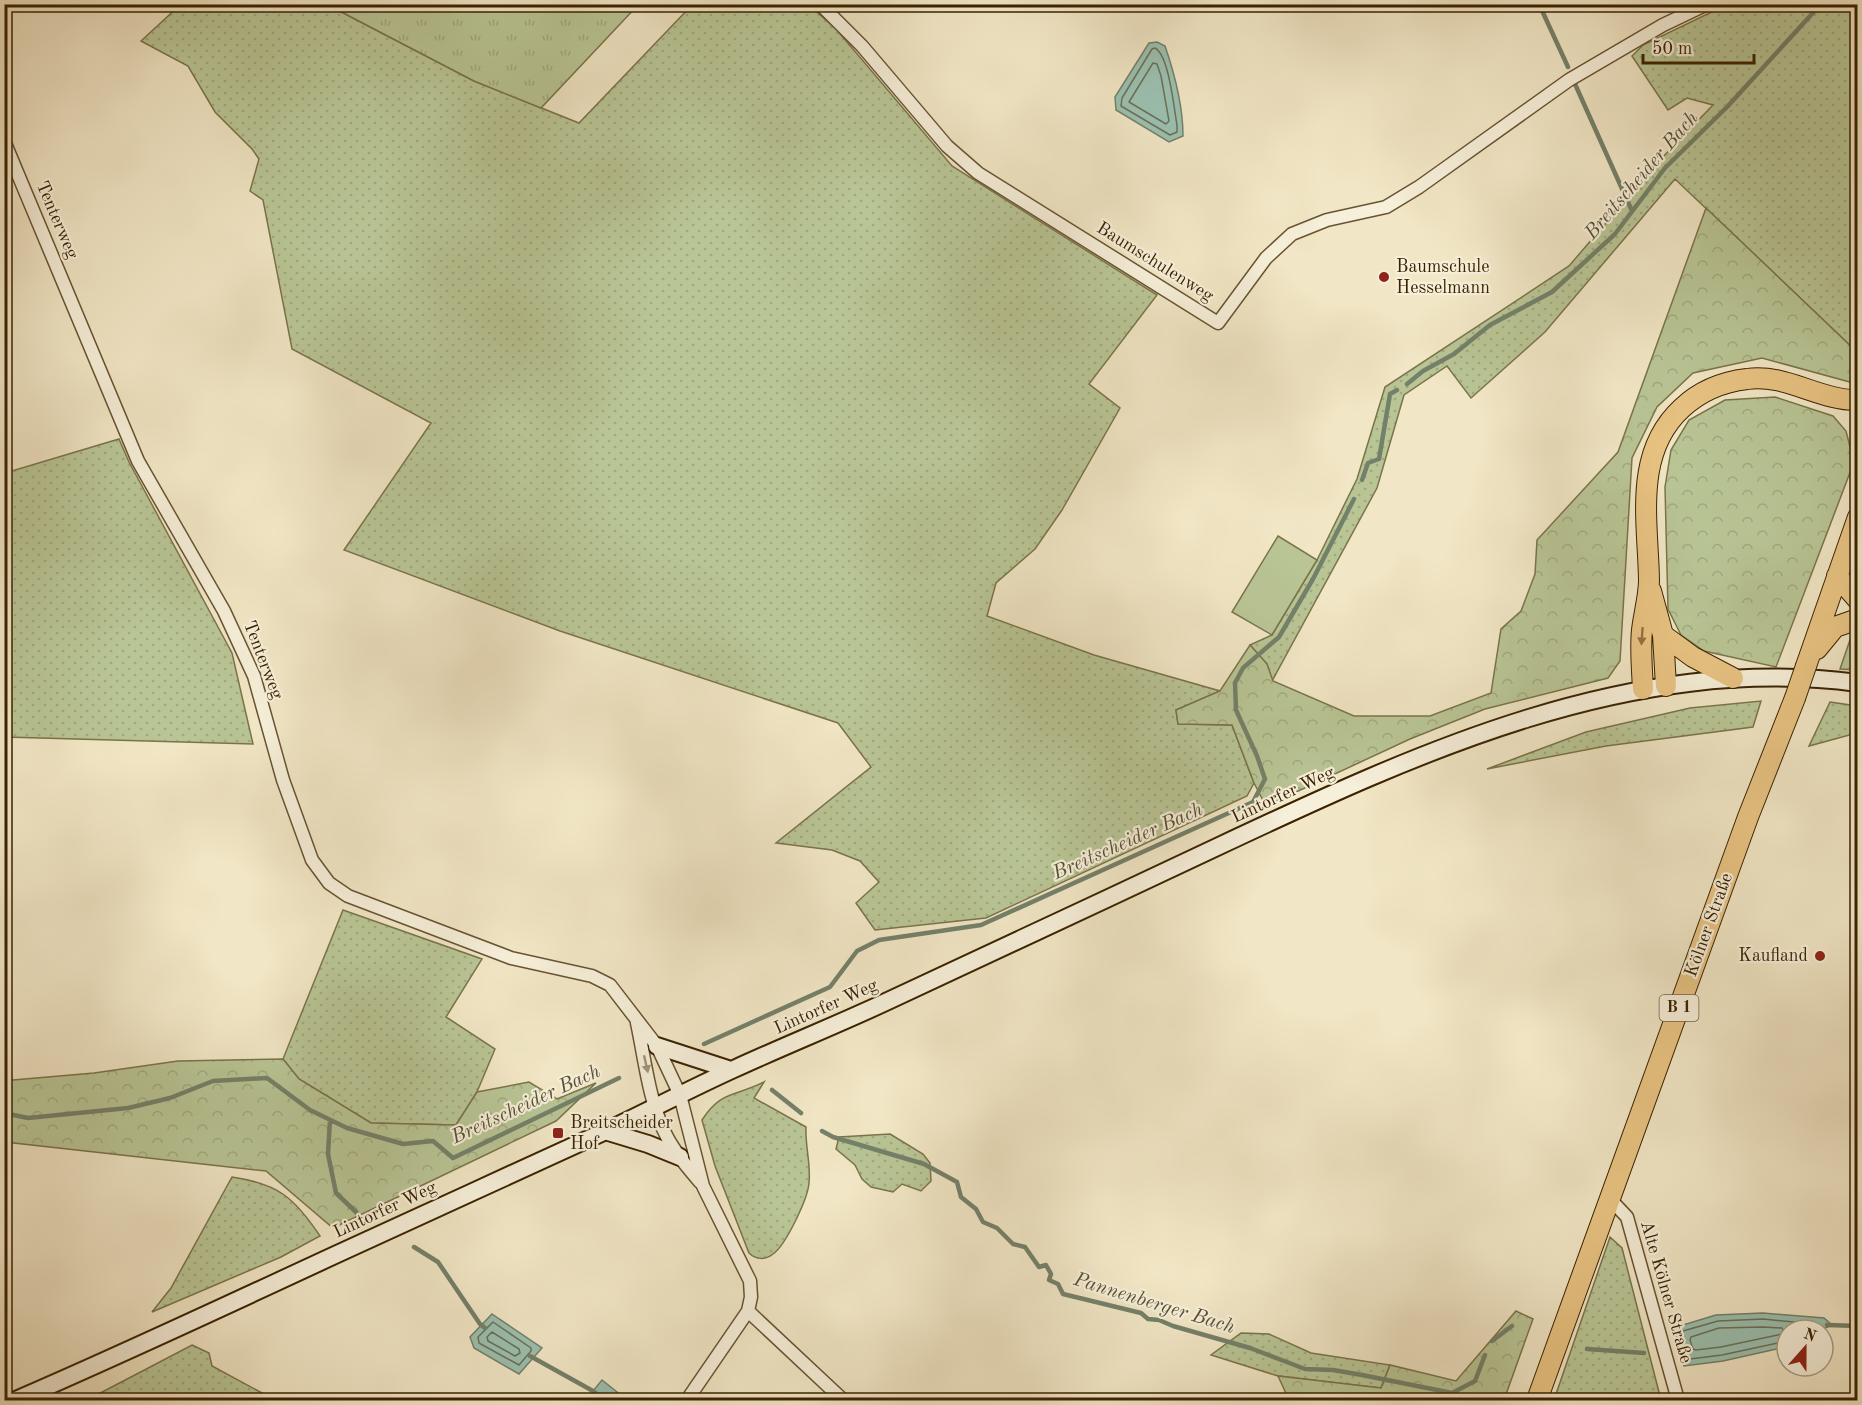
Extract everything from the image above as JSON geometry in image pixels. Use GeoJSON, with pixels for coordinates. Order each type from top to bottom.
{"type":"FeatureCollection","features":[{"type":"Feature","properties":{"kind":"main road"},"geometry":{"type":"LineString","coordinates":[[1643,689],[1642,632],[1649,583],[1647,477],[1654,447],[1670,418],[1692,399],[1715,386],[1749,378],[1780,381],[1849,400],[1857,415]]}},
{"type":"Feature","properties":{"kind":"main road","name":"Kölner Straße"},"geometry":{"type":"LineString","coordinates":[[1537,1401],[1748,817],[1795,698],[1857,517]]}},
{"type":"Feature","properties":{"kind":"main road"},"geometry":{"type":"LineString","coordinates":[[1838,576],[1857,600]]}},
{"type":"Feature","properties":{"kind":"main road"},"geometry":{"type":"LineString","coordinates":[[1649,583],[1663,635],[1666,686]]}},
{"type":"Feature","properties":{"kind":"main road"},"geometry":{"type":"LineString","coordinates":[[1806,666],[1821,642],[1835,627],[1857,619]]}},
{"type":"Feature","properties":{"kind":"main road"},"geometry":{"type":"LineString","coordinates":[[1663,635],[1682,651],[1733,678]]}},
{"type":"Feature","properties":{"kind":"main road","name":"Lintorfer Weg"},"geometry":{"type":"LineString","coordinates":[[16,1401],[1358,782],[1496,729],[1566,707],[1643,689],[1733,678],[1829,680],[1857,684]]}},
{"type":"Feature","properties":{"kind":"main road"},"geometry":{"type":"LineString","coordinates":[[657,1046],[731,1070]]}},
{"type":"Feature","properties":{"kind":"main road"},"geometry":{"type":"LineString","coordinates":[[605,1131],[648,1144],[680,1158]]}},
{"type":"Feature","properties":{"kind":"street","name":"Baumschulenweg"},"geometry":{"type":"LineString","coordinates":[[820,4],[862,46],[946,146],[978,173],[1218,323],[1266,258],[1292,234],[1327,220],[1386,207],[1419,187],[1569,80],[1663,25],[1707,4]]}},
{"type":"Feature","properties":{"kind":"street","name":"Tenterweg"},"geometry":{"type":"LineString","coordinates":[[4,141],[138,461],[224,611],[254,676],[283,780],[308,849],[320,873],[336,888],[359,900],[511,958],[602,979],[617,993],[657,1046],[680,1095]]}},
{"type":"Feature","properties":{"kind":"street","name":"Tenterweg"},"geometry":{"type":"LineString","coordinates":[[636,1021],[656,1107]]}},
{"type":"Feature","properties":{"kind":"street"},"geometry":{"type":"LineString","coordinates":[[680,1095],[703,1186],[750,1281],[751,1298],[748,1311],[687,1401]]}},
{"type":"Feature","properties":{"kind":"street"},"geometry":{"type":"LineString","coordinates":[[656,1107],[667,1136],[680,1158],[703,1186]]}},
{"type":"Feature","properties":{"kind":"street","name":"Alte Kölner Straße"},"geometry":{"type":"LineString","coordinates":[[1610,1199],[1627,1217],[1678,1401]]}},
{"type":"Feature","properties":{"kind":"street"},"geometry":{"type":"LineString","coordinates":[[748,1311],[843,1401]]}},
{"type":"Feature","properties":{"kind":"green space"},"geometry":{"type":"Polygon","coordinates":[[[180,5],[328,5],[474,81],[579,123],[692,5],[809,5],[836,29],[952,166],[1157,295],[1089,384],[1120,408],[1062,510],[1035,549],[996,583],[987,616],[1094,655],[1220,691],[1176,710],[1178,724],[1232,725],[1254,783],[1247,796],[986,918],[875,930],[856,903],[879,882],[860,861],[832,850],[776,843],[871,767],[838,723],[560,631],[344,550],[431,423],[292,349],[263,200],[250,191],[259,159],[215,112],[188,66],[141,41],[180,5]]]}},
{"type":"Feature","properties":{"kind":"green space"},"geometry":{"type":"Polygon","coordinates":[[[328,5],[638,5],[541,108],[474,81],[328,5]]]}},
{"type":"Feature","properties":{"kind":"green space"},"geometry":{"type":"Polygon","coordinates":[[[1726,5],[1857,5],[1857,352],[1675,179],[1545,332],[1471,398],[1447,366],[1404,395],[1377,488],[1272,681],[1267,664],[1250,645],[1272,635],[1317,560],[1357,479],[1385,387],[1569,266],[1659,161],[1713,105],[1687,98],[1668,110],[1632,56],[1643,45],[1726,5]]]}},
{"type":"Feature","properties":{"kind":"green space"},"geometry":{"type":"Polygon","coordinates":[[[1706,208],[1857,352],[1857,384],[1762,358],[1693,373],[1657,407],[1632,458],[1620,661],[1608,678],[1485,709],[1410,739],[1266,806],[1254,783],[1232,725],[1178,724],[1176,710],[1220,691],[1250,645],[1267,664],[1273,681],[1354,716],[1430,716],[1491,693],[1501,629],[1521,611],[1535,574],[1537,540],[1618,452],[1706,208]]]}},
{"type":"Feature","properties":{"kind":"green space"},"geometry":{"type":"Polygon","coordinates":[[[1775,397],[1833,416],[1846,431],[1854,462],[1776,667],[1704,651],[1681,635],[1668,609],[1665,487],[1671,450],[1689,420],[1725,400],[1775,397]]]}},
{"type":"Feature","properties":{"kind":"green space"},"geometry":{"type":"Polygon","coordinates":[[[119,439],[129,462],[232,653],[253,744],[5,737],[5,473],[119,439]]]}},
{"type":"Feature","properties":{"kind":"green space"},"geometry":{"type":"Polygon","coordinates":[[[1278,536],[1317,560],[1272,635],[1232,612],[1278,536]]]}},
{"type":"Feature","properties":{"kind":"green space"},"geometry":{"type":"Polygon","coordinates":[[[1857,632],[1857,670],[1840,669],[1852,634],[1857,632]]]}},
{"type":"Feature","properties":{"kind":"green space"},"geometry":{"type":"Polygon","coordinates":[[[1761,701],[1753,727],[1606,746],[1487,769],[1586,732],[1690,708],[1761,701]]]}},
{"type":"Feature","properties":{"kind":"green space"},"geometry":{"type":"Polygon","coordinates":[[[1830,702],[1857,706],[1857,733],[1809,746],[1830,702]]]}},
{"type":"Feature","properties":{"kind":"green space"},"geometry":{"type":"Polygon","coordinates":[[[343,910],[482,959],[446,1017],[495,1049],[477,1092],[456,1125],[371,1123],[299,1079],[283,1059],[343,910]]]}},
{"type":"Feature","properties":{"kind":"green space"},"geometry":{"type":"Polygon","coordinates":[[[283,1059],[299,1079],[371,1123],[456,1125],[477,1092],[529,1082],[557,1099],[596,1083],[556,1121],[333,1228],[266,1171],[5,1142],[5,1077],[13,1080],[94,1073],[178,1061],[283,1059]]]}},
{"type":"Feature","properties":{"kind":"green space"},"geometry":{"type":"Polygon","coordinates":[[[764,1082],[754,1098],[806,1127],[809,1183],[805,1199],[790,1232],[773,1254],[761,1258],[749,1253],[715,1166],[702,1120],[709,1110],[722,1099],[764,1082]]]}},
{"type":"Feature","properties":{"kind":"green space"},"geometry":{"type":"Polygon","coordinates":[[[890,1134],[923,1154],[930,1163],[931,1181],[921,1191],[902,1184],[893,1192],[871,1187],[862,1179],[855,1165],[836,1149],[839,1137],[890,1134]]]}},
{"type":"Feature","properties":{"kind":"green space"},"geometry":{"type":"Polygon","coordinates":[[[232,1177],[262,1184],[283,1194],[302,1211],[320,1236],[281,1257],[152,1312],[171,1288],[232,1177]]]}},
{"type":"Feature","properties":{"kind":"green space"},"geometry":{"type":"Polygon","coordinates":[[[1610,1237],[1622,1248],[1661,1400],[1554,1400],[1610,1237]]]}},
{"type":"Feature","properties":{"kind":"green space"},"geometry":{"type":"Polygon","coordinates":[[[1516,1311],[1533,1319],[1504,1400],[1289,1400],[1278,1376],[1381,1388],[1390,1365],[1456,1381],[1516,1311]]]}},
{"type":"Feature","properties":{"kind":"green space"},"geometry":{"type":"Polygon","coordinates":[[[1241,1333],[1269,1334],[1311,1353],[1390,1365],[1381,1388],[1278,1376],[1211,1355],[1241,1333]]]}},
{"type":"Feature","properties":{"kind":"green space"},"geometry":{"type":"Polygon","coordinates":[[[192,1345],[209,1353],[212,1366],[275,1400],[87,1400],[192,1345]]]}},
{"type":"Feature","properties":{"kind":"water"},"geometry":{"type":"Polygon","coordinates":[[[1157,42],[1165,46],[1182,113],[1183,136],[1169,142],[1116,110],[1115,97],[1149,43],[1157,42]]]}},
{"type":"Feature","properties":{"kind":"water"},"geometry":{"type":"Polygon","coordinates":[[[1763,1313],[1824,1318],[1775,1318],[1775,1349],[1723,1361],[1684,1366],[1673,1328],[1716,1315],[1763,1313]]]}},
{"type":"Feature","properties":{"kind":"water"},"geometry":{"type":"Polygon","coordinates":[[[492,1314],[542,1348],[519,1374],[474,1348],[470,1337],[492,1314]]]}},
{"type":"Feature","properties":{"kind":"water"},"geometry":{"type":"Polygon","coordinates":[[[602,1380],[627,1400],[590,1400],[593,1391],[602,1380]]]}},
{"type":"Feature","properties":{"kind":"waterway"},"geometry":{"type":"LineString","coordinates":[[1539,4],[1568,67]]}},
{"type":"Feature","properties":{"kind":"waterway","name":"Breitscheider Bach"},"geometry":{"type":"LineString","coordinates":[[1407,384],[1423,371],[1454,354],[1490,325],[1552,292],[1615,234],[1665,168],[1728,106],[1821,4]]}},
{"type":"Feature","properties":{"kind":"waterway"},"geometry":{"type":"LineString","coordinates":[[1575,84],[1632,211]]}},
{"type":"Feature","properties":{"kind":"waterway","name":"Breitscheider Bach"},"geometry":{"type":"LineString","coordinates":[[1362,480],[1368,463],[1379,459],[1390,394],[1397,390]]}},
{"type":"Feature","properties":{"kind":"waterway","name":"Breitscheider Bach"},"geometry":{"type":"LineString","coordinates":[[704,1044],[830,987],[857,951],[879,940],[981,925],[1253,802],[1265,779],[1236,710],[1235,683],[1243,668],[1279,637],[1313,579],[1354,499]]}},
{"type":"Feature","properties":{"kind":"waterway","name":"Breitscheider Bach"},"geometry":{"type":"LineString","coordinates":[[4,1113],[28,1118],[128,1108],[170,1098],[213,1081],[267,1078],[310,1110],[347,1128],[403,1144],[433,1141],[453,1158],[619,1078]]}},
{"type":"Feature","properties":{"kind":"waterway","name":"Pannenberger Bach"},"geometry":{"type":"LineString","coordinates":[[772,1090],[801,1113]]}},
{"type":"Feature","properties":{"kind":"waterway"},"geometry":{"type":"LineString","coordinates":[[330,1120],[328,1154],[336,1193],[357,1213]]}},
{"type":"Feature","properties":{"kind":"waterway","name":"Pannenberger Bach"},"geometry":{"type":"LineString","coordinates":[[822,1131],[833,1137],[924,1164],[957,1182],[961,1197],[976,1209],[983,1222],[997,1228],[1013,1244],[1025,1247],[1039,1267],[1046,1265],[1051,1274],[1049,1280],[1058,1284],[1063,1294],[1141,1313],[1148,1319],[1159,1320],[1250,1348],[1305,1369],[1333,1370],[1452,1393],[1475,1381],[1485,1355]]}},
{"type":"Feature","properties":{"kind":"waterway"},"geometry":{"type":"LineString","coordinates":[[414,1247],[438,1262],[485,1328]]}},
{"type":"Feature","properties":{"kind":"waterway","name":"Pannenberger Bach"},"geometry":{"type":"LineString","coordinates":[[1835,1325],[1858,1326]]}},
{"type":"Feature","properties":{"kind":"waterway","name":"Pannenberger Bach"},"geometry":{"type":"LineString","coordinates":[[1492,1341],[1512,1326]]}},
{"type":"Feature","properties":{"kind":"waterway","name":"Pannenberger Bach"},"geometry":{"type":"LineString","coordinates":[[1587,1349],[1644,1353]]}},
{"type":"Feature","properties":{"kind":"waterway"},"geometry":{"type":"LineString","coordinates":[[530,1356],[605,1400]]}},
{"type":"Feature","properties":{"kind":"place","name":"Baumschule Hesselmann"},"geometry":{"type":"Point","coordinates":[1384,277]}},
{"type":"Feature","properties":{"kind":"place","name":"Kaufland"},"geometry":{"type":"Point","coordinates":[1820,956]}},
{"type":"Feature","properties":{"kind":"place","name":"Breitscheider Hof"},"geometry":{"type":"Point","coordinates":[558,1133]}}]}
